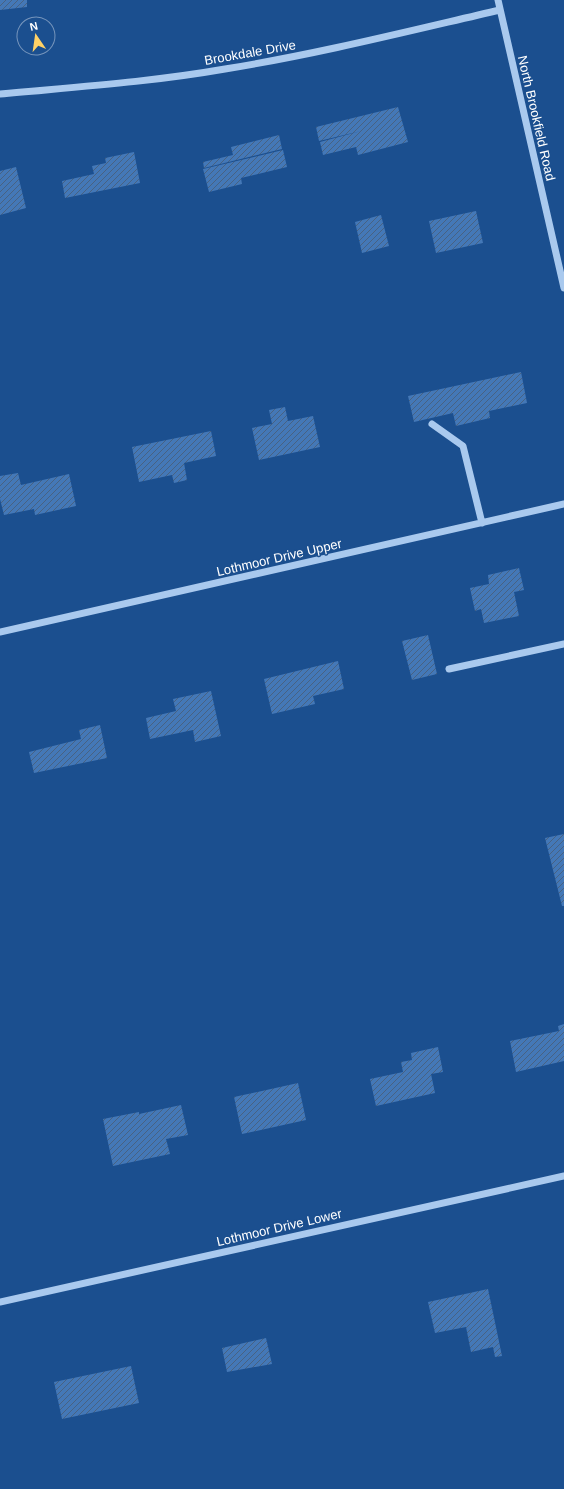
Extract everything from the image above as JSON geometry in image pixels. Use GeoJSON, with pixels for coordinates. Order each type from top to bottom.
{"type":"FeatureCollection","features":[{"type":"Feature","properties":{"kind":"street","name":"North Brookfield Road"},"geometry":{"type":"LineString","coordinates":[[498,0],[564,288]]}},
{"type":"Feature","properties":{"kind":"street","name":"Brookdale Drive"},"geometry":{"type":"LineString","coordinates":[[0,94],[120,83],[224,70],[307,54],[500,10]]}},
{"type":"Feature","properties":{"kind":"street"},"geometry":{"type":"LineString","coordinates":[[432,424],[463,446],[482,523]]}},
{"type":"Feature","properties":{"kind":"street","name":"Lothmoor Drive Upper"},"geometry":{"type":"LineString","coordinates":[[0,632],[564,504]]}},
{"type":"Feature","properties":{"kind":"street"},"geometry":{"type":"LineString","coordinates":[[449,669],[564,644]]}},
{"type":"Feature","properties":{"kind":"street","name":"Lothmoor Drive Lower"},"geometry":{"type":"LineString","coordinates":[[0,1302],[564,1176]]}},
{"type":"Feature","properties":{"kind":"building"},"geometry":{"type":"Polygon","coordinates":[[[0,0],[27,0],[27,7],[0,10],[0,0]]]}},
{"type":"Feature","properties":{"kind":"building"},"geometry":{"type":"Polygon","coordinates":[[[398,107],[408,142],[358,155],[356,147],[323,155],[320,142],[361,131],[319,141],[316,127],[398,107]]]}},
{"type":"Feature","properties":{"kind":"building"},"geometry":{"type":"Polygon","coordinates":[[[279,135],[282,149],[204,168],[203,162],[233,155],[231,147],[279,135]]]}},
{"type":"Feature","properties":{"kind":"building"},"geometry":{"type":"Polygon","coordinates":[[[283,150],[287,167],[241,178],[242,184],[209,192],[203,169],[283,150]]]}},
{"type":"Feature","properties":{"kind":"building"},"geometry":{"type":"Polygon","coordinates":[[[134,152],[140,183],[65,198],[62,181],[94,174],[92,166],[106,163],[105,158],[134,152]]]}},
{"type":"Feature","properties":{"kind":"building"},"geometry":{"type":"Polygon","coordinates":[[[16,167],[26,208],[0,215],[0,171],[16,167]]]}},
{"type":"Feature","properties":{"kind":"building"},"geometry":{"type":"Polygon","coordinates":[[[476,211],[483,243],[436,253],[429,221],[476,211]]]}},
{"type":"Feature","properties":{"kind":"building"},"geometry":{"type":"Polygon","coordinates":[[[381,215],[389,246],[362,253],[355,222],[381,215]]]}},
{"type":"Feature","properties":{"kind":"building"},"geometry":{"type":"Polygon","coordinates":[[[521,372],[527,403],[489,411],[490,418],[456,426],[453,413],[414,422],[408,396],[521,372]]]}},
{"type":"Feature","properties":{"kind":"building"},"geometry":{"type":"Polygon","coordinates":[[[285,407],[288,421],[313,416],[320,447],[259,460],[252,428],[272,424],[269,410],[285,407]]]}},
{"type":"Feature","properties":{"kind":"building"},"geometry":{"type":"Polygon","coordinates":[[[211,431],[216,456],[184,463],[187,480],[174,483],[172,475],[139,482],[132,447],[211,431]]]}},
{"type":"Feature","properties":{"kind":"building"},"geometry":{"type":"Polygon","coordinates":[[[18,473],[21,485],[69,474],[76,506],[35,515],[34,509],[4,515],[0,499],[0,476],[18,473]]]}},
{"type":"Feature","properties":{"kind":"building"},"geometry":{"type":"Polygon","coordinates":[[[519,568],[524,590],[514,592],[519,616],[484,623],[481,609],[475,611],[470,588],[489,584],[488,575],[519,568]]]}},
{"type":"Feature","properties":{"kind":"building"},"geometry":{"type":"Polygon","coordinates":[[[428,635],[437,674],[412,680],[402,641],[428,635]]]}},
{"type":"Feature","properties":{"kind":"building"},"geometry":{"type":"Polygon","coordinates":[[[338,661],[344,689],[313,696],[315,704],[272,714],[264,679],[338,661]]]}},
{"type":"Feature","properties":{"kind":"building"},"geometry":{"type":"Polygon","coordinates":[[[211,691],[221,736],[195,742],[193,730],[150,739],[146,718],[176,711],[173,699],[211,691]]]}},
{"type":"Feature","properties":{"kind":"building"},"geometry":{"type":"Polygon","coordinates":[[[100,725],[107,758],[34,773],[29,752],[81,739],[79,730],[100,725]]]}},
{"type":"Feature","properties":{"kind":"building"},"geometry":{"type":"Polygon","coordinates":[[[564,834],[564,906],[562,906],[545,838],[564,834]]]}},
{"type":"Feature","properties":{"kind":"building"},"geometry":{"type":"Polygon","coordinates":[[[564,1024],[564,1061],[516,1072],[510,1041],[559,1031],[558,1026],[564,1024]]]}},
{"type":"Feature","properties":{"kind":"building"},"geometry":{"type":"Polygon","coordinates":[[[438,1047],[443,1072],[431,1074],[435,1093],[376,1106],[370,1079],[403,1072],[401,1062],[412,1060],[411,1053],[438,1047]]]}},
{"type":"Feature","properties":{"kind":"building"},"geometry":{"type":"Polygon","coordinates":[[[298,1083],[306,1120],[242,1134],[234,1097],[298,1083]]]}},
{"type":"Feature","properties":{"kind":"building"},"geometry":{"type":"Polygon","coordinates":[[[181,1105],[188,1135],[166,1139],[170,1154],[113,1166],[103,1119],[139,1112],[139,1114],[181,1105]]]}},
{"type":"Feature","properties":{"kind":"building"},"geometry":{"type":"Polygon","coordinates":[[[488,1289],[502,1356],[495,1357],[493,1347],[471,1352],[466,1327],[435,1333],[428,1302],[488,1289]]]}},
{"type":"Feature","properties":{"kind":"building"},"geometry":{"type":"Polygon","coordinates":[[[266,1338],[272,1364],[227,1372],[222,1348],[266,1338]]]}},
{"type":"Feature","properties":{"kind":"building"},"geometry":{"type":"Polygon","coordinates":[[[131,1366],[139,1403],[62,1419],[54,1382],[131,1366]]]}}]}
